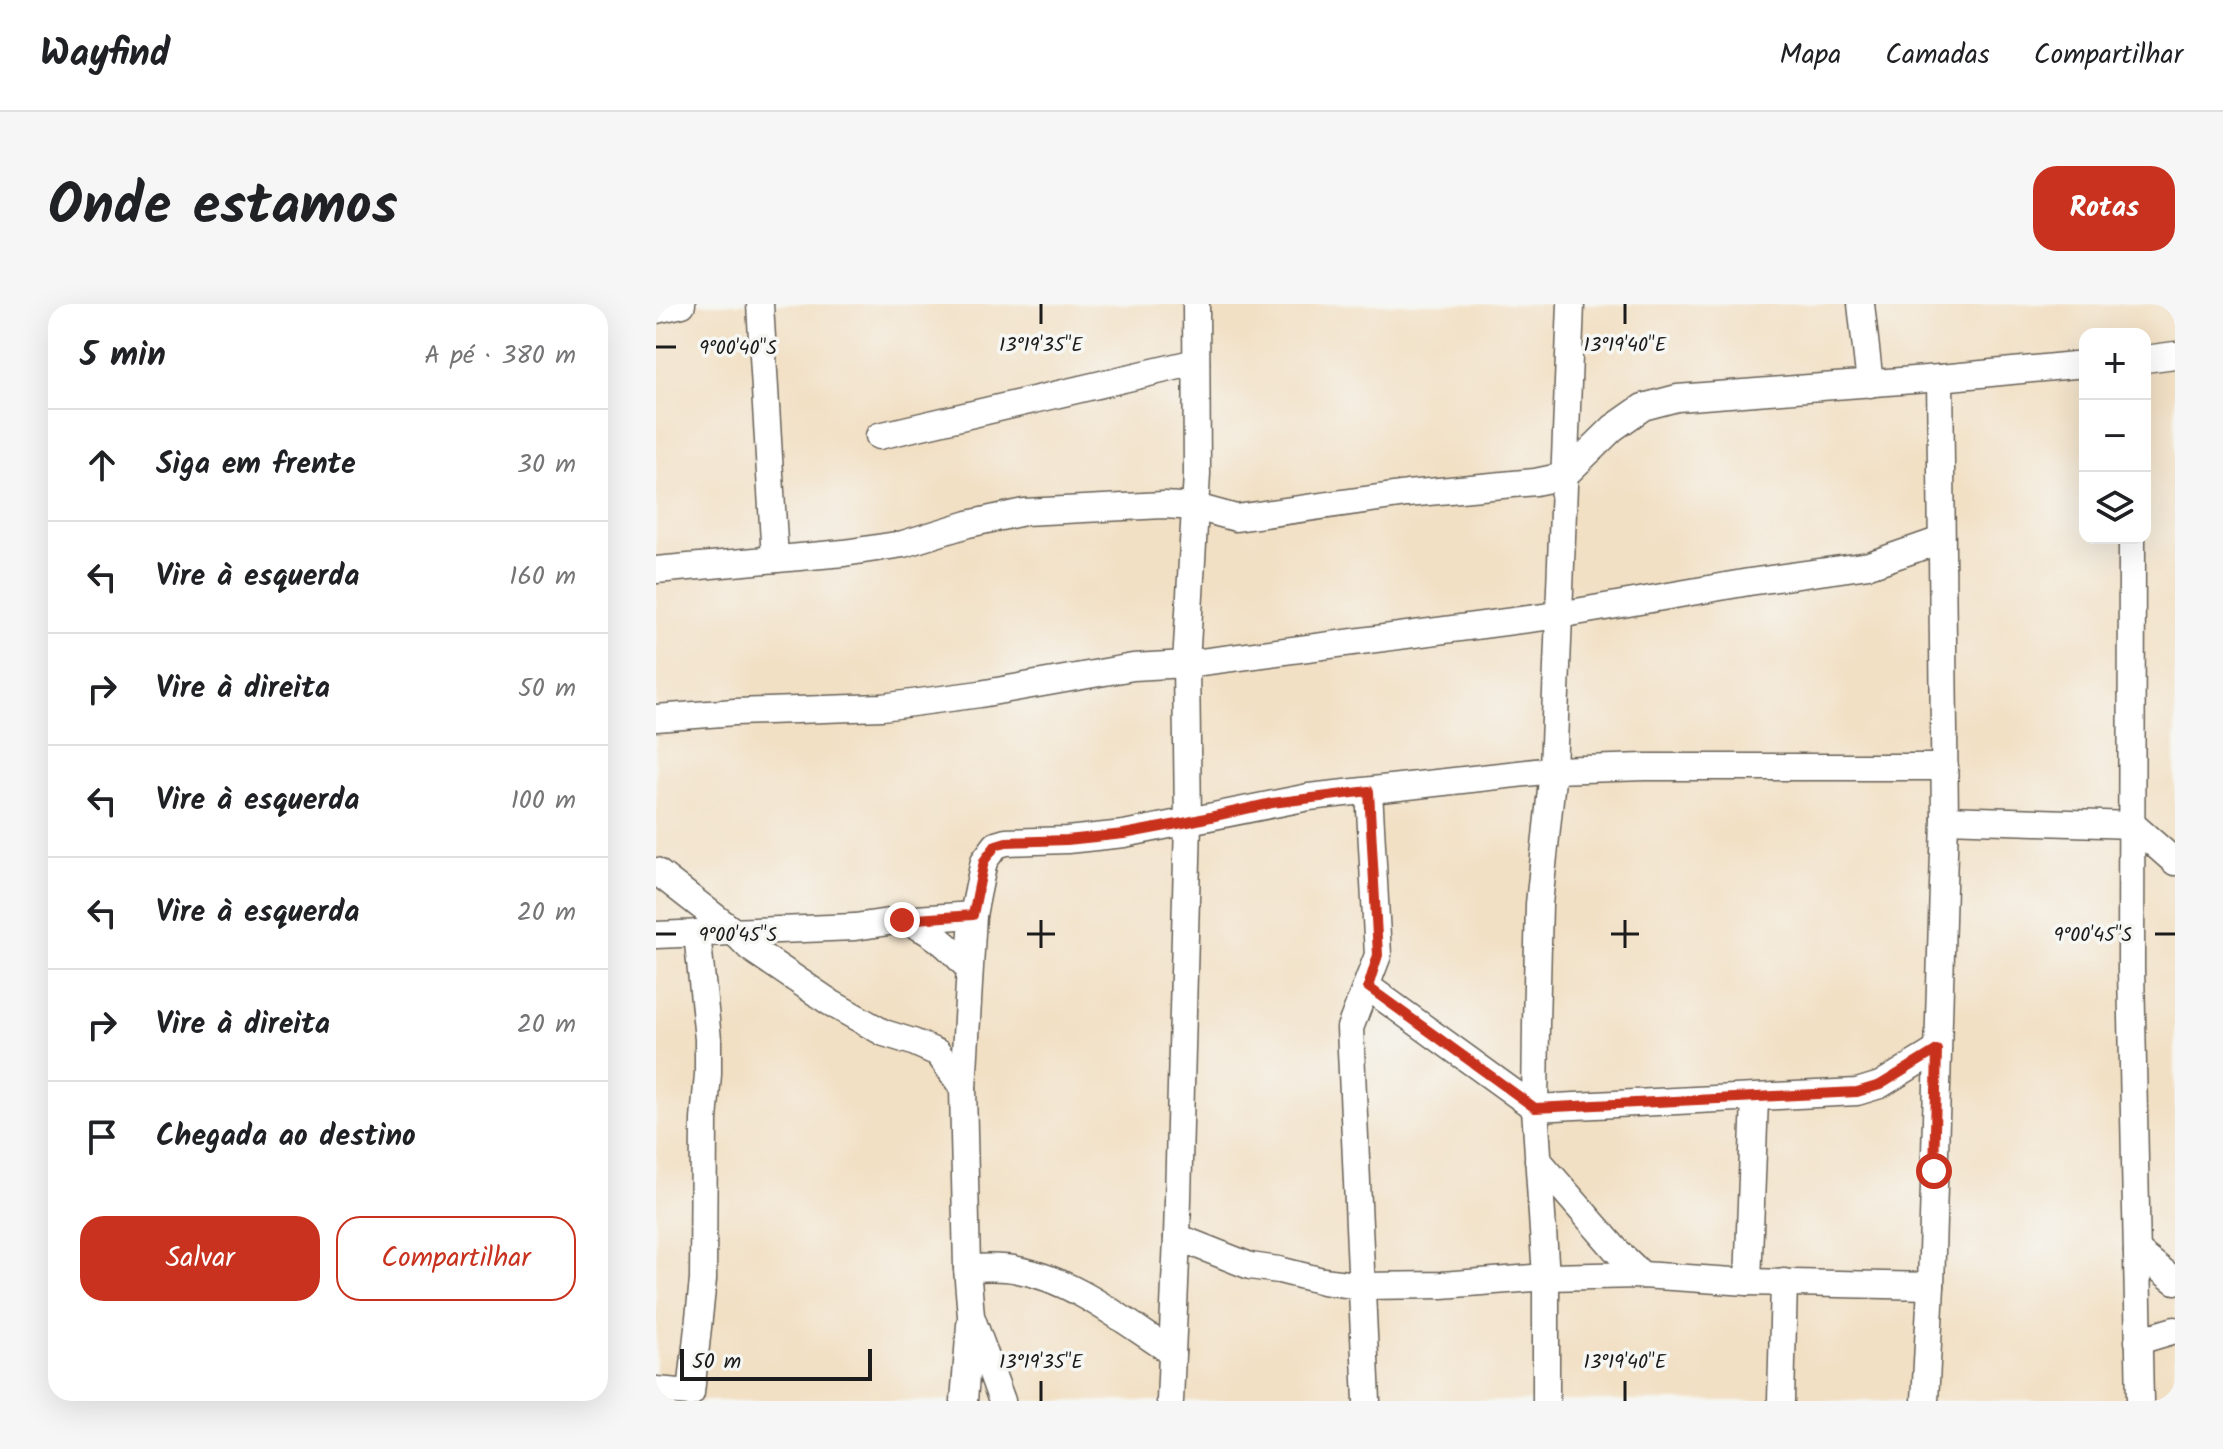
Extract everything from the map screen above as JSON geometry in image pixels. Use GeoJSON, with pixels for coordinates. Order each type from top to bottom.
{"type":"FeatureCollection","features":[{"type":"Feature","properties":{"kind":"street"},"geometry":{"type":"LineString","coordinates":[[656,310],[682,304]]}},
{"type":"Feature","properties":{"kind":"street"},"geometry":{"type":"LineString","coordinates":[[760,304],[775,559]]}},
{"type":"Feature","properties":{"kind":"street"},"geometry":{"type":"LineString","coordinates":[[1170,1401],[1188,822],[1186,664],[1196,507],[1196,304]]}},
{"type":"Feature","properties":{"kind":"street"},"geometry":{"type":"LineString","coordinates":[[1546,1401],[1546,1277],[1535,1108],[1539,904],[1553,770],[1571,304]]}},
{"type":"Feature","properties":{"kind":"street"},"geometry":{"type":"LineString","coordinates":[[1861,304],[1870,384]]}},
{"type":"Feature","properties":{"kind":"street"},"geometry":{"type":"LineString","coordinates":[[2151,358],[2175,355]]}},
{"type":"Feature","properties":{"kind":"street"},"geometry":{"type":"LineString","coordinates":[[879,436],[1196,362]]}},
{"type":"Feature","properties":{"kind":"street"},"geometry":{"type":"LineString","coordinates":[[656,570],[903,544],[968,524],[1024,512],[1136,505],[1196,507],[1236,518],[1407,494],[1507,486],[1564,476],[1613,428],[1643,407],[1677,398],[2079,365]]}},
{"type":"Feature","properties":{"kind":"street"},"geometry":{"type":"LineString","coordinates":[[1925,1401],[1945,819],[1940,378]]}},
{"type":"Feature","properties":{"kind":"street"},"geometry":{"type":"LineString","coordinates":[[656,718],[882,707],[980,694],[1133,667],[1186,664],[1559,615],[1869,565],[1941,540]]}},
{"type":"Feature","properties":{"kind":"street"},"geometry":{"type":"LineString","coordinates":[[2132,544],[2131,969],[2140,1401]]}},
{"type":"Feature","properties":{"kind":"street"},"geometry":{"type":"LineString","coordinates":[[964,1401],[971,1316],[963,1088],[969,969],[973,915],[984,861],[996,845],[1124,834],[1272,803],[1553,770],[1945,767]]}},
{"type":"Feature","properties":{"kind":"street"},"geometry":{"type":"LineString","coordinates":[[1367,1401],[1350,1028],[1378,955],[1369,791]]}},
{"type":"Feature","properties":{"kind":"street"},"geometry":{"type":"LineString","coordinates":[[1945,819],[2133,825],[2175,862]]}},
{"type":"Feature","properties":{"kind":"street"},"geometry":{"type":"LineString","coordinates":[[656,871],[775,966],[831,1003],[884,1033],[938,1053],[963,1088]]}},
{"type":"Feature","properties":{"kind":"street"},"geometry":{"type":"LineString","coordinates":[[656,935],[855,927],[973,915]]}},
{"type":"Feature","properties":{"kind":"street"},"geometry":{"type":"LineString","coordinates":[[902,920],[922,927],[942,940],[969,969]]}},
{"type":"Feature","properties":{"kind":"street"},"geometry":{"type":"LineString","coordinates":[[656,1390],[690,1397],[703,1280],[708,1039],[697,933]]}},
{"type":"Feature","properties":{"kind":"street"},"geometry":{"type":"LineString","coordinates":[[1368,987],[1535,1108],[1857,1092],[1880,1085],[1937,1050]]}},
{"type":"Feature","properties":{"kind":"street"},"geometry":{"type":"LineString","coordinates":[[1748,1282],[1755,1099]]}},
{"type":"Feature","properties":{"kind":"street"},"geometry":{"type":"LineString","coordinates":[[1538,1160],[1616,1250],[1642,1275]]}},
{"type":"Feature","properties":{"kind":"street"},"geometry":{"type":"LineString","coordinates":[[1177,1237],[1250,1266],[1362,1286],[1642,1275],[1748,1282],[1931,1286]]}},
{"type":"Feature","properties":{"kind":"street"},"geometry":{"type":"LineString","coordinates":[[2137,1251],[2175,1281]]}},
{"type":"Feature","properties":{"kind":"street"},"geometry":{"type":"LineString","coordinates":[[967,1268],[1014,1269],[1041,1275],[1107,1310],[1172,1352]]}},
{"type":"Feature","properties":{"kind":"street"},"geometry":{"type":"LineString","coordinates":[[1781,1401],[1784,1282]]}},
{"type":"Feature","properties":{"kind":"street"},"geometry":{"type":"LineString","coordinates":[[971,1316],[1002,1401]]}},
{"type":"Feature","properties":{"kind":"street"},"geometry":{"type":"LineString","coordinates":[[2138,1341],[2175,1330]]}},
{"type":"Feature","properties":{"kind":"route"},"geometry":{"type":"LineString","coordinates":[[902,920],[973,915],[984,861],[996,845],[1006,842],[1124,834],[1272,803],[1369,791],[1378,955],[1368,987],[1535,1108],[1857,1092],[1880,1085],[1937,1050],[1934,1171]]}}]}
